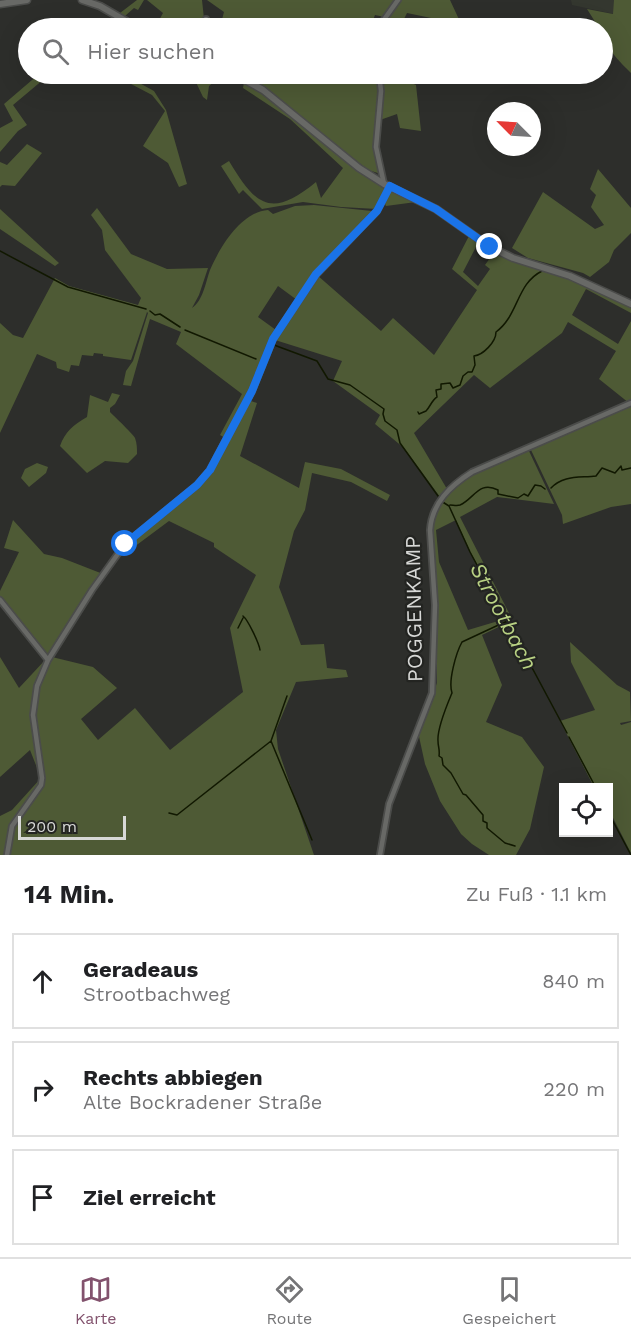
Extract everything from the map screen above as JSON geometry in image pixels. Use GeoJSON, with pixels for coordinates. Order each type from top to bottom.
{"type":"FeatureCollection","features":[{"type":"Feature","properties":{"kind":"street"},"geometry":{"type":"LineString","coordinates":[[0,4],[27,0]]}},
{"type":"Feature","properties":{"kind":"street"},"geometry":{"type":"LineString","coordinates":[[82,0],[100,6],[121,18]]}},
{"type":"Feature","properties":{"kind":"street"},"geometry":{"type":"LineString","coordinates":[[385,18],[398,0]]}},
{"type":"Feature","properties":{"kind":"street"},"geometry":{"type":"LineString","coordinates":[[252,84],[263,90],[349,161],[387,185],[436,209],[490,247],[513,258],[570,276],[631,304]]}},
{"type":"Feature","properties":{"kind":"street"},"geometry":{"type":"LineString","coordinates":[[7,855],[12,826],[41,785],[33,715],[37,686],[48,660],[92,590],[125,544],[197,485],[210,470],[252,391],[273,339],[316,274],[377,211],[387,185],[376,147],[380,84]]}},
{"type":"Feature","properties":{"kind":"street","name":"POGGENKAMP"},"geometry":{"type":"LineString","coordinates":[[380,855],[389,804],[432,693],[435,605],[430,530],[431,519],[441,498],[454,483],[472,472],[631,404]]}},
{"type":"Feature","properties":{"kind":"street"},"geometry":{"type":"LineString","coordinates":[[0,600],[48,660]]}},
{"type":"Feature","properties":{"kind":"shaded area"},"geometry":{"type":"Polygon","coordinates":[[[571,0],[614,0],[614,14],[572,5],[571,0]]]}},
{"type":"Feature","properties":{"kind":"green space"},"geometry":{"type":"Polygon","coordinates":[[[137,0],[144,0],[138,10],[134,8],[125,16],[120,13],[137,0]]]}},
{"type":"Feature","properties":{"kind":"green space"},"geometry":{"type":"Polygon","coordinates":[[[147,0],[202,0],[204,18],[160,18],[163,13],[147,0]]]}},
{"type":"Feature","properties":{"kind":"green space"},"geometry":{"type":"Polygon","coordinates":[[[207,0],[450,0],[458,18],[431,18],[407,13],[404,18],[375,15],[374,18],[222,18],[224,12],[207,0]]]}},
{"type":"Feature","properties":{"kind":"green space"},"geometry":{"type":"Polygon","coordinates":[[[614,0],[631,0],[631,73],[613,53],[613,18],[593,18],[587,9],[613,14],[614,0]]]}},
{"type":"Feature","properties":{"kind":"green space"},"geometry":{"type":"Polygon","coordinates":[[[27,84],[38,84],[13,105],[27,125],[18,131],[0,152],[0,128],[13,121],[4,104],[27,84]]]}},
{"type":"Feature","properties":{"kind":"green space"},"geometry":{"type":"Polygon","coordinates":[[[131,84],[141,84],[154,91],[166,110],[187,184],[179,187],[168,163],[143,146],[165,111],[152,95],[131,84]]]}},
{"type":"Feature","properties":{"kind":"green space"},"geometry":{"type":"Polygon","coordinates":[[[197,84],[211,84],[207,100],[197,84]]]}},
{"type":"Feature","properties":{"kind":"green space"},"geometry":{"type":"Polygon","coordinates":[[[244,84],[246,84],[261,91],[387,187],[377,209],[303,202],[262,209],[243,190],[239,194],[221,166],[229,161],[257,197],[266,202],[276,203],[287,201],[316,182],[321,198],[343,168],[290,119],[243,88],[244,84]]]}},
{"type":"Feature","properties":{"kind":"green space"},"geometry":{"type":"Polygon","coordinates":[[[256,84],[414,84],[416,85],[421,131],[400,128],[397,114],[380,120],[375,147],[381,174],[368,170],[274,95],[256,84]]]}},
{"type":"Feature","properties":{"kind":"green space"},"geometry":{"type":"Polygon","coordinates":[[[27,144],[42,153],[15,186],[2,185],[0,187],[0,162],[7,165],[27,144]]]}},
{"type":"Feature","properties":{"kind":"green space"},"geometry":{"type":"Polygon","coordinates":[[[598,169],[631,208],[631,233],[614,250],[609,262],[590,277],[528,258],[512,248],[543,192],[595,229],[604,225],[591,207],[596,195],[590,189],[598,169]]]}},
{"type":"Feature","properties":{"kind":"green space"},"geometry":{"type":"Polygon","coordinates":[[[391,190],[416,202],[386,206],[391,190]]]}},
{"type":"Feature","properties":{"kind":"green space"},"geometry":{"type":"Polygon","coordinates":[[[314,205],[374,213],[313,276],[297,300],[278,286],[258,317],[276,330],[260,372],[225,438],[220,435],[242,394],[176,344],[181,332],[150,319],[131,386],[123,385],[126,371],[133,361],[147,312],[131,360],[94,353],[93,356],[82,355],[79,366],[71,365],[69,372],[57,368],[56,362],[37,354],[0,433],[0,323],[13,335],[23,338],[55,278],[69,286],[138,305],[141,298],[105,250],[102,230],[91,215],[97,208],[131,254],[167,269],[208,268],[192,308],[201,296],[219,251],[240,224],[258,212],[268,210],[273,214],[295,206],[314,205]]]}},
{"type":"Feature","properties":{"kind":"green space"},"geometry":{"type":"Polygon","coordinates":[[[0,209],[59,263],[55,266],[0,229],[0,209]]]}},
{"type":"Feature","properties":{"kind":"green space"},"geometry":{"type":"Polygon","coordinates":[[[470,234],[486,247],[485,250],[477,245],[463,272],[478,286],[490,269],[485,265],[495,251],[569,277],[631,306],[631,313],[586,289],[572,315],[618,344],[631,321],[631,402],[629,403],[599,379],[616,351],[568,322],[562,333],[490,388],[474,375],[414,433],[447,489],[440,497],[404,448],[375,424],[380,415],[333,381],[342,361],[275,340],[317,275],[381,331],[393,318],[434,355],[477,290],[452,269],[470,234]]]}},
{"type":"Feature","properties":{"kind":"green space"},"geometry":{"type":"Polygon","coordinates":[[[112,393],[120,395],[110,408],[110,412],[134,436],[137,454],[128,463],[105,461],[87,473],[60,446],[70,429],[87,417],[90,395],[108,402],[112,393]]]}},
{"type":"Feature","properties":{"kind":"green space"},"geometry":{"type":"Polygon","coordinates":[[[248,400],[257,403],[240,456],[299,488],[305,462],[341,469],[390,495],[387,501],[351,482],[312,473],[305,510],[294,531],[279,587],[301,645],[324,644],[327,668],[346,670],[348,677],[296,682],[276,730],[278,749],[314,855],[0,855],[0,816],[12,810],[41,778],[30,750],[0,777],[0,657],[19,688],[46,659],[37,686],[52,657],[93,667],[117,688],[81,719],[98,740],[135,708],[170,750],[243,692],[230,628],[256,575],[214,547],[214,543],[169,521],[130,550],[126,544],[202,482],[248,400]]]}},
{"type":"Feature","properties":{"kind":"green space"},"geometry":{"type":"Polygon","coordinates":[[[631,405],[631,504],[611,507],[563,524],[562,515],[531,450],[532,447],[631,405]]]}},
{"type":"Feature","properties":{"kind":"green space"},"geometry":{"type":"Polygon","coordinates":[[[526,449],[554,504],[497,497],[460,517],[509,613],[505,615],[456,520],[436,530],[439,562],[468,630],[505,619],[507,623],[482,635],[502,685],[486,722],[522,737],[544,767],[530,829],[516,855],[489,855],[461,834],[440,801],[425,764],[418,732],[437,683],[437,602],[432,519],[442,499],[454,484],[526,449]]]}},
{"type":"Feature","properties":{"kind":"green space"},"geometry":{"type":"Polygon","coordinates":[[[37,463],[48,467],[46,473],[29,487],[21,478],[25,469],[37,463]]]}},
{"type":"Feature","properties":{"kind":"green space"},"geometry":{"type":"Polygon","coordinates":[[[13,520],[44,554],[62,558],[103,574],[48,659],[0,598],[0,591],[19,552],[4,548],[13,520]]]}},
{"type":"Feature","properties":{"kind":"green space"},"geometry":{"type":"Polygon","coordinates":[[[570,642],[617,685],[630,692],[631,721],[620,723],[621,725],[631,722],[631,853],[613,818],[613,783],[592,783],[560,721],[595,710],[571,662],[570,642]]]}},
{"type":"Feature","properties":{"kind":"waterway","name":"Strootbach"},"geometry":{"type":"LineString","coordinates":[[0,251],[68,287],[146,309]]}},
{"type":"Feature","properties":{"kind":"waterway"},"geometry":{"type":"LineString","coordinates":[[418,412],[419,414],[426,411],[437,397],[436,390],[441,389],[441,384],[450,383],[453,388],[460,385],[463,376],[472,372],[475,365],[474,356],[491,344],[496,332],[504,325],[527,284],[542,271]]}},
{"type":"Feature","properties":{"kind":"waterway","name":"Strootbach"},"geometry":{"type":"LineString","coordinates":[[150,311],[155,315],[160,314],[180,327]]}},
{"type":"Feature","properties":{"kind":"waterway","name":"Strootbach"},"geometry":{"type":"LineString","coordinates":[[185,330],[256,359]]}},
{"type":"Feature","properties":{"kind":"waterway","name":"Strootbach"},"geometry":{"type":"LineString","coordinates":[[272,348],[274,345],[317,361],[328,379],[350,385],[384,409],[385,421],[397,430],[400,443],[438,496]]}},
{"type":"Feature","properties":{"kind":"waterway"},"geometry":{"type":"LineString","coordinates":[[551,488],[566,479],[596,476],[602,468],[615,473],[621,466],[622,470],[631,468]]}},
{"type":"Feature","properties":{"kind":"waterway"},"geometry":{"type":"LineString","coordinates":[[450,505],[460,505],[486,487],[498,490],[498,494],[518,498],[524,494],[528,496],[535,485],[545,489]]}},
{"type":"Feature","properties":{"kind":"waterway","name":"Strootbach"},"geometry":{"type":"LineString","coordinates":[[441,501],[449,506],[470,552],[567,733]]}},
{"type":"Feature","properties":{"kind":"waterway"},"geometry":{"type":"LineString","coordinates":[[243,616],[260,650]]}},
{"type":"Feature","properties":{"kind":"waterway"},"geometry":{"type":"LineString","coordinates":[[238,628],[243,618]]}},
{"type":"Feature","properties":{"kind":"waterway"},"geometry":{"type":"LineString","coordinates":[[507,621],[462,642],[453,667],[452,693],[441,723],[438,741],[439,756],[442,758],[443,765],[451,773],[463,794],[483,815],[487,828],[505,843],[515,846]]}},
{"type":"Feature","properties":{"kind":"waterway"},"geometry":{"type":"LineString","coordinates":[[287,696],[271,741],[312,840]]}},
{"type":"Feature","properties":{"kind":"waterway","name":"Strootbach"},"geometry":{"type":"LineString","coordinates":[[569,737],[593,783]]}},
{"type":"Feature","properties":{"kind":"waterway"},"geometry":{"type":"LineString","coordinates":[[169,813],[177,815],[271,741]]}},
{"type":"Feature","properties":{"kind":"waterway","name":"Strootbach"},"geometry":{"type":"LineString","coordinates":[[613,821],[631,855]]}},
{"type":"Feature","properties":{"kind":"route"},"geometry":{"type":"LineString","coordinates":[[125,544],[197,485],[210,470],[252,391],[273,339],[316,274],[377,211],[390,186],[436,209],[490,247]]}}]}
